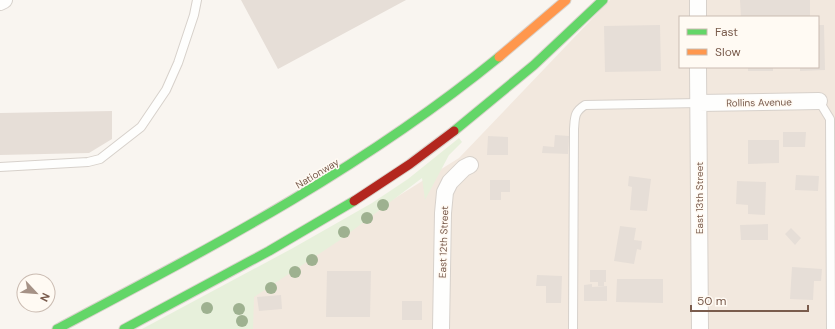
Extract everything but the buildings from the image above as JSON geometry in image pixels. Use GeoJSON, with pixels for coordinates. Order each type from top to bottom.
{"type":"FeatureCollection","features":[{"type":"Feature","properties":{"kind":"main road","name":"Nationway"},"geometry":{"type":"LineString","coordinates":[[57,329],[233,236],[282,208],[362,158],[433,109],[472,79],[566,0]]}},
{"type":"Feature","properties":{"kind":"main road"},"geometry":{"type":"LineString","coordinates":[[124,329],[313,226],[410,164],[503,91],[565,38],[603,0]]}},
{"type":"Feature","properties":{"kind":"street"},"geometry":{"type":"LineString","coordinates":[[0,2],[4,0]]}},
{"type":"Feature","properties":{"kind":"street"},"geometry":{"type":"LineString","coordinates":[[698,0],[698,16]]}},
{"type":"Feature","properties":{"kind":"street","name":"East 13th Street"},"geometry":{"type":"LineString","coordinates":[[698,68],[700,329]]}},
{"type":"Feature","properties":{"kind":"street","name":"Rollins Avenue"},"geometry":{"type":"LineString","coordinates":[[698,103],[819,101]]}},
{"type":"Feature","properties":{"kind":"street","name":"East 12th Street"},"geometry":{"type":"LineString","coordinates":[[441,329],[443,213],[445,192],[450,182],[464,168],[470,166]]}},
{"type":"Feature","properties":{"kind":"lane"},"geometry":{"type":"LineString","coordinates":[[0,167],[88,162],[100,159],[141,127],[166,90],[178,63],[194,16],[197,0]]}},
{"type":"Feature","properties":{"kind":"lane"},"geometry":{"type":"LineString","coordinates":[[819,101],[830,119],[831,329]]}},
{"type":"Feature","properties":{"kind":"lane"},"geometry":{"type":"LineString","coordinates":[[573,329],[574,129],[575,117],[578,109],[584,105],[698,103]]}},
{"type":"Feature","properties":{"kind":"shaded area"},"geometry":{"type":"Polygon","coordinates":[[[610,0],[835,0],[835,329],[186,329],[459,158],[610,0]]]}},
{"type":"Feature","properties":{"kind":"green space"},"geometry":{"type":"Polygon","coordinates":[[[459,138],[462,142],[449,155],[425,200],[422,178],[340,240],[254,297],[253,329],[142,329],[293,248],[372,203],[408,179],[459,138]]]}},
{"type":"Feature","properties":{"kind":"traffic: fast"},"geometry":{"type":"LineString","coordinates":[[454,131],[534,65],[603,0]]}},
{"type":"Feature","properties":{"kind":"traffic: fast"},"geometry":{"type":"LineString","coordinates":[[57,329],[172,268],[340,171],[394,135],[499,57]]}},
{"type":"Feature","properties":{"kind":"traffic: fast"},"geometry":{"type":"LineString","coordinates":[[124,329],[269,251],[354,201]]}},
{"type":"Feature","properties":{"kind":"traffic: slow"},"geometry":{"type":"LineString","coordinates":[[499,57],[566,0]]}},
{"type":"Feature","properties":{"kind":"traffic: jam"},"geometry":{"type":"LineString","coordinates":[[354,201],[410,164],[454,131]]}}]}
